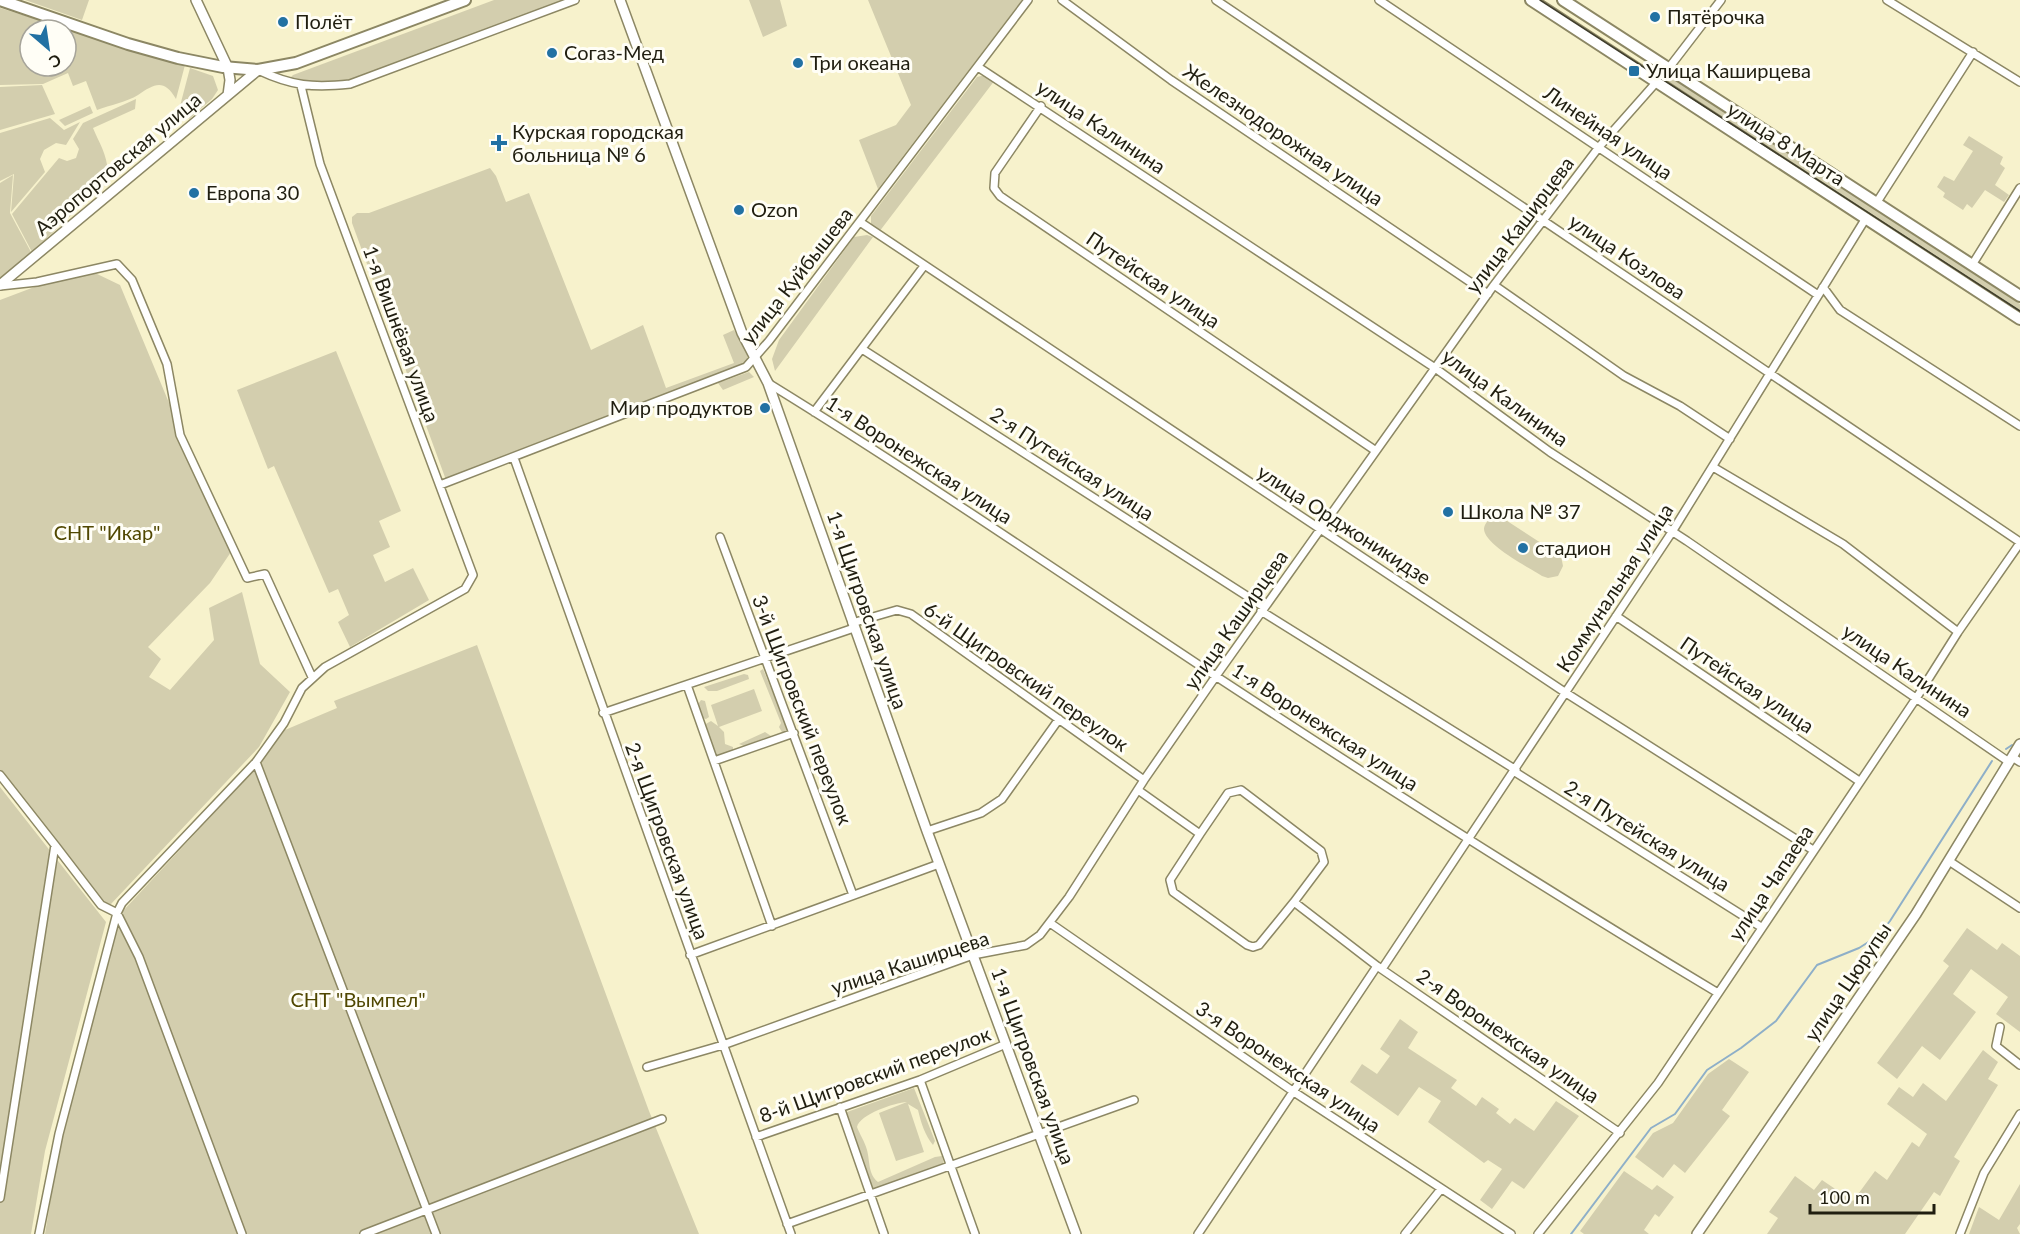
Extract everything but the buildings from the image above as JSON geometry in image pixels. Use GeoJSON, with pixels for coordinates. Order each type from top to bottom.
{"type":"FeatureCollection","features":[{"type":"Feature","properties":{"kind":"main road"},"geometry":{"type":"LineString","coordinates":[[0,0],[128,44],[228,68],[258,70],[296,63],[465,0]]}},
{"type":"Feature","properties":{"kind":"main road","name":"улица 8 Марта"},"geometry":{"type":"LineString","coordinates":[[1531,0],[2020,319]]}},
{"type":"Feature","properties":{"kind":"main road","name":"улица 8 Марта"},"geometry":{"type":"LineString","coordinates":[[1563,0],[2020,296]]}},
{"type":"Feature","properties":{"kind":"street"},"geometry":{"type":"LineString","coordinates":[[196,0],[228,68],[230,80],[228,95]]}},
{"type":"Feature","properties":{"kind":"street"},"geometry":{"type":"LineString","coordinates":[[258,70],[280,81],[301,86],[318,88],[350,84],[575,0]]}},
{"type":"Feature","properties":{"kind":"street","name":"1-я Щигровская улица"},"geometry":{"type":"LineString","coordinates":[[620,0],[742,333],[768,383],[927,831],[1076,1234]]}},
{"type":"Feature","properties":{"kind":"street","name":"улица Куйбышева"},"geometry":{"type":"LineString","coordinates":[[440,485],[741,370],[756,358],[1028,0]]}},
{"type":"Feature","properties":{"kind":"street","name":"Железнодорожная улица"},"geometry":{"type":"LineString","coordinates":[[1062,0],[1171,80],[1488,294]]}},
{"type":"Feature","properties":{"kind":"street","name":"улица Козлова"},"geometry":{"type":"LineString","coordinates":[[1216,0],[2020,543]]}},
{"type":"Feature","properties":{"kind":"street","name":"Линейная улица"},"geometry":{"type":"LineString","coordinates":[[1379,0],[1818,295]]}},
{"type":"Feature","properties":{"kind":"street","name":"улица Каширцева"},"geometry":{"type":"LineString","coordinates":[[647,1067],[723,1045],[973,955],[1026,945],[1050,923],[1216,676],[1494,285],[1599,147],[1668,69],[1720,0]]}},
{"type":"Feature","properties":{"kind":"street"},"geometry":{"type":"LineString","coordinates":[[1887,0],[2020,82]]}},
{"type":"Feature","properties":{"kind":"street"},"geometry":{"type":"LineString","coordinates":[[1877,202],[1973,52]]}},
{"type":"Feature","properties":{"kind":"street","name":"улица Калинина"},"geometry":{"type":"LineString","coordinates":[[978,67],[1041,106],[1435,368],[1550,452],[1917,698],[2014,760]]}},
{"type":"Feature","properties":{"kind":"street","name":"Аэропортовская улица"},"geometry":{"type":"LineString","coordinates":[[0,285],[258,70]]}},
{"type":"Feature","properties":{"kind":"street","name":"1-я Вишнёвая улица"},"geometry":{"type":"LineString","coordinates":[[301,86],[320,164],[473,575],[465,589],[325,667],[312,677]]}},
{"type":"Feature","properties":{"kind":"street","name":"Путейская улица"},"geometry":{"type":"LineString","coordinates":[[1041,106],[995,173],[994,188],[1000,196],[1376,451]]}},
{"type":"Feature","properties":{"kind":"street"},"geometry":{"type":"LineString","coordinates":[[1972,264],[2020,188]]}},
{"type":"Feature","properties":{"kind":"street","name":"Коммунальная улица"},"geometry":{"type":"LineString","coordinates":[[1198,1234],[1516,771],[1772,374],[1866,218]]}},
{"type":"Feature","properties":{"kind":"street","name":"улица Орджоникидзе"},"geometry":{"type":"LineString","coordinates":[[860,222],[1566,693],[1813,850]]}},
{"type":"Feature","properties":{"kind":"street"},"geometry":{"type":"LineString","coordinates":[[0,285],[37,282],[117,264],[132,279],[170,370],[180,435],[247,578],[265,574],[312,677],[302,688],[284,723],[256,762],[122,903],[117,913],[59,1134],[39,1234]]}},
{"type":"Feature","properties":{"kind":"street"},"geometry":{"type":"LineString","coordinates":[[814,412],[924,266]]}},
{"type":"Feature","properties":{"kind":"street"},"geometry":{"type":"LineString","coordinates":[[1494,285],[1624,376],[1680,406],[1730,439]]}},
{"type":"Feature","properties":{"kind":"street"},"geometry":{"type":"LineString","coordinates":[[1823,287],[1840,310],[2020,426]]}},
{"type":"Feature","properties":{"kind":"street","name":"2-я Путейская улица"},"geometry":{"type":"LineString","coordinates":[[862,349],[1263,609],[1761,927]]}},
{"type":"Feature","properties":{"kind":"street","name":"1-я Воронежская улица"},"geometry":{"type":"LineString","coordinates":[[768,383],[1468,838],[1599,922],[1718,993]]}},
{"type":"Feature","properties":{"kind":"street","name":"2-я Щигровская улица"},"geometry":{"type":"LineString","coordinates":[[514,458],[603,713],[791,1234]]}},
{"type":"Feature","properties":{"kind":"street"},"geometry":{"type":"LineString","coordinates":[[1713,467],[1843,544],[1958,632]]}},
{"type":"Feature","properties":{"kind":"street","name":"3-й Щигровский переулок"},"geometry":{"type":"LineString","coordinates":[[720,537],[853,896]]}},
{"type":"Feature","properties":{"kind":"street","name":"улица Чапаева"},"geometry":{"type":"LineString","coordinates":[[1538,1234],[1658,1083],[1917,698],[1958,632],[2020,543]]}},
{"type":"Feature","properties":{"kind":"street","name":"6-й Щигровский переулок"},"geometry":{"type":"LineString","coordinates":[[603,713],[765,660],[897,610],[911,614],[1144,780]]}},
{"type":"Feature","properties":{"kind":"street","name":"Путейская улица"},"geometry":{"type":"LineString","coordinates":[[1616,616],[1859,781]]}},
{"type":"Feature","properties":{"kind":"street"},"geometry":{"type":"LineString","coordinates":[[687,685],[772,926]]}},
{"type":"Feature","properties":{"kind":"street"},"geometry":{"type":"LineString","coordinates":[[927,831],[992,807],[1002,799],[1059,719]]}},
{"type":"Feature","properties":{"kind":"street"},"geometry":{"type":"LineString","coordinates":[[714,761],[794,733]]}},
{"type":"Feature","properties":{"kind":"street","name":"улица Цюрупы"},"geometry":{"type":"LineString","coordinates":[[1697,1234],[1867,988],[2014,760],[2020,744]]}},
{"type":"Feature","properties":{"kind":"street"},"geometry":{"type":"LineString","coordinates":[[256,762],[436,1234]]}},
{"type":"Feature","properties":{"kind":"street"},"geometry":{"type":"LineString","coordinates":[[0,775],[101,905],[117,913],[139,957],[242,1234]]}},
{"type":"Feature","properties":{"kind":"street"},"geometry":{"type":"LineString","coordinates":[[1138,790],[1200,834]]}},
{"type":"Feature","properties":{"kind":"street"},"geometry":{"type":"LineString","coordinates":[[1241,790],[1321,851],[1324,862],[1259,945],[1253,947],[1173,892],[1170,880],[1200,834],[1228,793],[1241,790]]}},
{"type":"Feature","properties":{"kind":"street"},"geometry":{"type":"LineString","coordinates":[[0,1198],[55,845]]}},
{"type":"Feature","properties":{"kind":"street"},"geometry":{"type":"LineString","coordinates":[[1948,861],[2020,908]]}},
{"type":"Feature","properties":{"kind":"street"},"geometry":{"type":"LineString","coordinates":[[690,955],[939,864]]}},
{"type":"Feature","properties":{"kind":"street","name":"2-я Воронежская улица"},"geometry":{"type":"LineString","coordinates":[[1294,902],[1380,967],[1620,1133]]}},
{"type":"Feature","properties":{"kind":"street","name":"3-я Воронежская улица"},"geometry":{"type":"LineString","coordinates":[[1050,923],[1294,1092],[1511,1234]]}},
{"type":"Feature","properties":{"kind":"street"},"geometry":{"type":"LineString","coordinates":[[2000,1027],[1995,1046],[2020,1065]]}},
{"type":"Feature","properties":{"kind":"street","name":"8-й Щигровский переулок"},"geometry":{"type":"LineString","coordinates":[[756,1137],[920,1080],[1006,1044]]}},
{"type":"Feature","properties":{"kind":"street"},"geometry":{"type":"LineString","coordinates":[[920,1080],[975,1234]]}},
{"type":"Feature","properties":{"kind":"street"},"geometry":{"type":"LineString","coordinates":[[788,1224],[1134,1100]]}},
{"type":"Feature","properties":{"kind":"street"},"geometry":{"type":"LineString","coordinates":[[840,1107],[884,1234]]}},
{"type":"Feature","properties":{"kind":"street"},"geometry":{"type":"LineString","coordinates":[[1960,1234],[1983,1173],[2020,1114]]}},
{"type":"Feature","properties":{"kind":"street"},"geometry":{"type":"LineString","coordinates":[[364,1234],[662,1119]]}},
{"type":"Feature","properties":{"kind":"street"},"geometry":{"type":"LineString","coordinates":[[1405,1234],[1441,1189]]}},
{"type":"Feature","properties":{"kind":"green space"},"geometry":{"type":"Polygon","coordinates":[[[25,0],[89,0],[82,20],[25,0]]]}},
{"type":"Feature","properties":{"kind":"green space"},"geometry":{"type":"Polygon","coordinates":[[[494,0],[563,0],[344,83],[330,84],[289,79],[293,75],[494,0]]]}},
{"type":"Feature","properties":{"kind":"green space"},"geometry":{"type":"Polygon","coordinates":[[[749,0],[780,0],[787,26],[763,37],[749,0]]]}},
{"type":"Feature","properties":{"kind":"green space","name":"Три океана"},"geometry":{"type":"Polygon","coordinates":[[[868,0],[1022,0],[878,189],[859,140],[896,125],[911,105],[868,0]]]}},
{"type":"Feature","properties":{"kind":"green space"},"geometry":{"type":"Polygon","coordinates":[[[0,8],[32,18],[18,18],[18,78],[57,78],[43,84],[0,85],[0,8]]]}},
{"type":"Feature","properties":{"kind":"green space"},"geometry":{"type":"Polygon","coordinates":[[[78,32],[185,65],[176,99],[167,88],[158,85],[129,100],[97,110],[86,81],[73,86],[70,78],[78,78],[78,32]]]}},
{"type":"Feature","properties":{"kind":"green space"},"geometry":{"type":"Polygon","coordinates":[[[190,68],[213,76],[218,90],[212,99],[189,119],[180,106],[190,68]]]}},
{"type":"Feature","properties":{"kind":"green space"},"geometry":{"type":"Polygon","coordinates":[[[985,75],[995,80],[879,232],[871,225],[871,216],[977,77],[985,75]]]}},
{"type":"Feature","properties":{"kind":"green space"},"geometry":{"type":"Polygon","coordinates":[[[1671,76],[2020,304],[2020,312],[1667,82],[1671,76]]]}},
{"type":"Feature","properties":{"kind":"green space"},"geometry":{"type":"Polygon","coordinates":[[[42,85],[55,114],[0,130],[0,87],[42,85]]]}},
{"type":"Feature","properties":{"kind":"green space"},"geometry":{"type":"Polygon","coordinates":[[[136,99],[135,109],[93,128],[107,162],[105,183],[32,252],[12,214],[59,158],[67,161],[76,158],[79,149],[73,139],[83,123],[136,99]]]}},
{"type":"Feature","properties":{"kind":"green space"},"geometry":{"type":"Polygon","coordinates":[[[90,106],[93,113],[65,126],[59,120],[90,106]]]}},
{"type":"Feature","properties":{"kind":"green space"},"geometry":{"type":"Polygon","coordinates":[[[50,118],[64,130],[80,122],[66,145],[56,143],[44,150],[40,159],[45,172],[11,212],[14,174],[0,181],[0,133],[50,118]]]}},
{"type":"Feature","properties":{"kind":"green space"},"geometry":{"type":"Polygon","coordinates":[[[1969,136],[2003,157],[2000,164],[2005,168],[1995,185],[2009,195],[2004,202],[1985,190],[1972,208],[1967,204],[1963,210],[1943,197],[1945,193],[1937,187],[1944,176],[1954,181],[1973,151],[1963,145],[1969,136]]]}},
{"type":"Feature","properties":{"kind":"green space"},"geometry":{"type":"Polygon","coordinates":[[[490,168],[496,176],[506,202],[529,193],[591,350],[643,325],[666,388],[734,363],[723,335],[734,330],[748,355],[746,363],[446,480],[352,223],[352,217],[357,213],[369,213],[490,168]]]}},
{"type":"Feature","properties":{"kind":"green space"},"geometry":{"type":"Polygon","coordinates":[[[13,175],[10,213],[31,252],[0,279],[0,183],[13,175]]]}},
{"type":"Feature","properties":{"kind":"green space"},"geometry":{"type":"Polygon","coordinates":[[[867,235],[873,237],[775,371],[772,359],[779,340],[854,237],[867,235]]]}},
{"type":"Feature","properties":{"kind":"green space","name":"СНТ \"Икар\""},"geometry":{"type":"Polygon","coordinates":[[[95,273],[120,285],[231,552],[210,583],[148,647],[161,659],[149,677],[170,690],[214,640],[209,608],[242,592],[260,664],[290,692],[259,747],[111,904],[105,905],[0,771],[0,300],[37,286],[95,273]]]}},
{"type":"Feature","properties":{"kind":"green space"},"geometry":{"type":"Polygon","coordinates":[[[336,351],[401,511],[379,521],[390,547],[373,555],[385,582],[413,568],[429,600],[350,647],[338,622],[349,615],[338,589],[329,593],[274,466],[268,469],[237,390],[336,351]]]}},
{"type":"Feature","properties":{"kind":"green space"},"geometry":{"type":"Polygon","coordinates":[[[749,372],[754,377],[723,390],[718,383],[749,372]]]}},
{"type":"Feature","properties":{"kind":"green space","name":"стадион"},"geometry":{"type":"Polygon","coordinates":[[[1501,517],[1561,556],[1563,566],[1558,576],[1548,578],[1542,576],[1506,554],[1488,539],[1484,531],[1486,523],[1492,518],[1501,517]]]}},
{"type":"Feature","properties":{"kind":"green space","name":"СНТ \"Вымпел\""},"geometry":{"type":"Polygon","coordinates":[[[477,645],[649,1111],[699,1234],[45,1234],[59,1148],[112,937],[122,912],[257,767],[285,730],[337,708],[334,701],[477,645]]]}},
{"type":"Feature","properties":{"kind":"green space"},"geometry":{"type":"Polygon","coordinates":[[[763,669],[788,730],[787,734],[783,734],[779,727],[781,723],[760,671],[763,669]]]}},
{"type":"Feature","properties":{"kind":"green space"},"geometry":{"type":"Polygon","coordinates":[[[744,674],[748,675],[749,679],[717,691],[708,691],[704,687],[744,674]]]}},
{"type":"Feature","properties":{"kind":"green space"},"geometry":{"type":"Polygon","coordinates":[[[754,689],[762,711],[719,727],[724,732],[725,744],[733,747],[733,753],[718,758],[714,755],[704,725],[711,721],[718,726],[711,705],[754,689]]]}},
{"type":"Feature","properties":{"kind":"green space"},"geometry":{"type":"Polygon","coordinates":[[[701,700],[705,701],[709,717],[706,719],[701,718],[696,707],[701,700]]]}},
{"type":"Feature","properties":{"kind":"green space"},"geometry":{"type":"Polygon","coordinates":[[[765,732],[771,736],[744,746],[739,744],[765,732]]]}},
{"type":"Feature","properties":{"kind":"green space"},"geometry":{"type":"Polygon","coordinates":[[[0,787],[106,922],[45,1151],[31,1234],[0,1234],[0,787]]]}},
{"type":"Feature","properties":{"kind":"green space"},"geometry":{"type":"Polygon","coordinates":[[[1967,928],[1997,950],[2002,943],[2020,956],[2020,1032],[1996,1014],[2008,997],[1971,969],[1953,994],[1976,1012],[1940,1060],[1922,1046],[1897,1079],[1877,1063],[1949,966],[1943,961],[1967,928]]]}},
{"type":"Feature","properties":{"kind":"green space"},"geometry":{"type":"Polygon","coordinates":[[[1400,1019],[1418,1032],[1408,1048],[1457,1080],[1451,1088],[1476,1106],[1482,1097],[1499,1109],[1496,1113],[1510,1124],[1515,1118],[1534,1131],[1556,1101],[1579,1116],[1524,1189],[1512,1181],[1492,1209],[1480,1200],[1502,1169],[1488,1160],[1484,1163],[1428,1122],[1441,1101],[1419,1087],[1398,1116],[1350,1082],[1362,1064],[1377,1074],[1390,1056],[1380,1049],[1400,1019]]]}},
{"type":"Feature","properties":{"kind":"green space"},"geometry":{"type":"Polygon","coordinates":[[[1983,1050],[1998,1062],[1988,1079],[1998,1085],[1954,1157],[1960,1161],[1940,1196],[1934,1192],[1905,1234],[1767,1234],[1778,1218],[1769,1212],[1795,1176],[1814,1190],[1822,1180],[1853,1201],[1875,1171],[1887,1180],[1912,1142],[1919,1147],[1927,1134],[1887,1104],[1899,1087],[1913,1097],[1923,1083],[1946,1101],[1983,1050]]]}},
{"type":"Feature","properties":{"kind":"green space"},"geometry":{"type":"Polygon","coordinates":[[[1729,1059],[1749,1072],[1722,1110],[1730,1116],[1685,1173],[1674,1164],[1663,1178],[1635,1157],[1653,1133],[1673,1123],[1708,1074],[1729,1059]]]}},
{"type":"Feature","properties":{"kind":"green space"},"geometry":{"type":"Polygon","coordinates":[[[914,1088],[935,1141],[933,1145],[924,1129],[918,1110],[908,1104],[924,1152],[896,1161],[879,1113],[907,1102],[878,1110],[859,1122],[857,1127],[866,1147],[871,1171],[878,1182],[935,1157],[942,1156],[944,1164],[875,1190],[870,1187],[846,1116],[847,1112],[914,1088]]]}},
{"type":"Feature","properties":{"kind":"green space"},"geometry":{"type":"Polygon","coordinates":[[[1624,1171],[1652,1190],[1657,1185],[1674,1197],[1659,1217],[1655,1214],[1644,1230],[1649,1234],[1584,1234],[1580,1231],[1624,1171]]]}},
{"type":"Feature","properties":{"kind":"green space"},"geometry":{"type":"Polygon","coordinates":[[[2020,1184],[2020,1224],[2017,1228],[2020,1234],[1969,1234],[1979,1207],[1999,1220],[2020,1184]]]}},
{"type":"Feature","properties":{"kind":"waterway"},"geometry":{"type":"LineString","coordinates":[[2006,749],[2012,745]]}},
{"type":"Feature","properties":{"kind":"waterway"},"geometry":{"type":"LineString","coordinates":[[1571,1234],[1651,1128],[1675,1114],[1707,1070],[1776,1021],[1817,965],[1859,948],[1878,936],[1890,921],[1992,761]]}},
{"type":"Feature","properties":{"kind":"tram line"},"geometry":{"type":"LineString","coordinates":[[1540,0],[2020,311]]}},
{"type":"Feature","properties":{"kind":"place","name":"Пятёрочка"},"geometry":{"type":"Point","coordinates":[1655,17]}},
{"type":"Feature","properties":{"kind":"place","name":"Полёт"},"geometry":{"type":"Point","coordinates":[283,22]}},
{"type":"Feature","properties":{"kind":"place","name":"Согаз-Мед"},"geometry":{"type":"Point","coordinates":[552,53]}},
{"type":"Feature","properties":{"kind":"place","name":"Три океана"},"geometry":{"type":"Point","coordinates":[798,63]}},
{"type":"Feature","properties":{"kind":"place","name":"Улица Каширцева"},"geometry":{"type":"Point","coordinates":[1634,71]}},
{"type":"Feature","properties":{"kind":"place","name":"Курская городская больница № 6"},"geometry":{"type":"Point","coordinates":[499,143]}},
{"type":"Feature","properties":{"kind":"place","name":"Европа 30"},"geometry":{"type":"Point","coordinates":[194,193]}},
{"type":"Feature","properties":{"kind":"place","name":"Ozon"},"geometry":{"type":"Point","coordinates":[739,210]}},
{"type":"Feature","properties":{"kind":"place","name":"Мир продуктов"},"geometry":{"type":"Point","coordinates":[765,408]}},
{"type":"Feature","properties":{"kind":"place","name":"Школа № 37"},"geometry":{"type":"Point","coordinates":[1448,512]}},
{"type":"Feature","properties":{"kind":"place","name":"стадион"},"geometry":{"type":"Point","coordinates":[1523,548]}}]}
